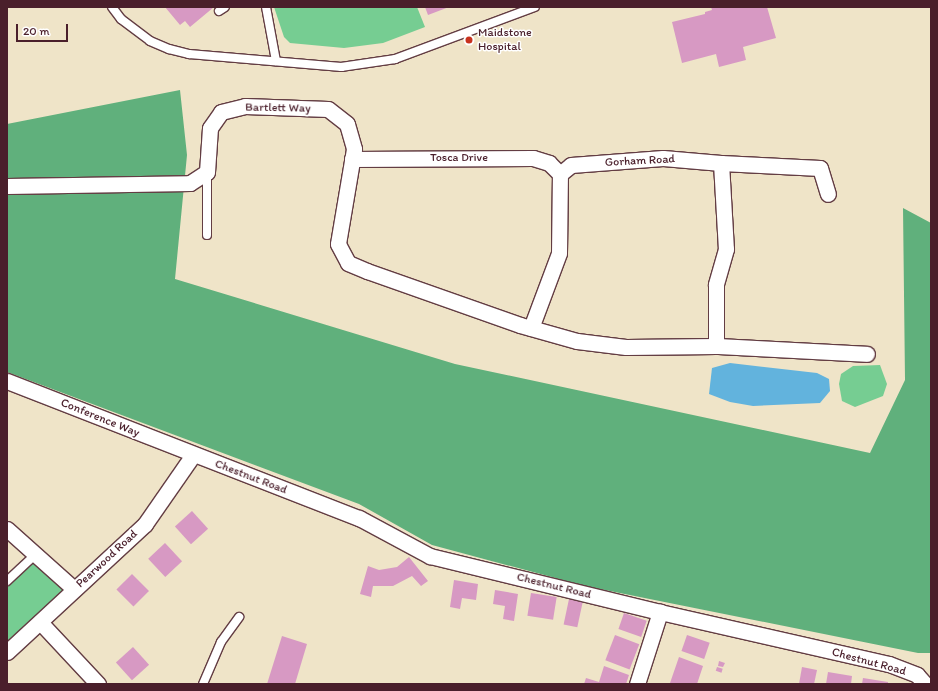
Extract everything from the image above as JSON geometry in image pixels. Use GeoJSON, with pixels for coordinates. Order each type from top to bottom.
{"type":"FeatureCollection","features":[{"type":"Feature","properties":{"kind":"street","name":"Bartlett Way"},"geometry":{"type":"LineString","coordinates":[[207,172],[210,128],[221,112],[245,106],[328,109],[347,124],[354,149],[338,244],[348,263],[425,292],[531,328],[577,341],[626,347],[716,346],[867,354]]}},
{"type":"Feature","properties":{"kind":"street","name":"Tosca Drive"},"geometry":{"type":"LineString","coordinates":[[352,159],[533,158],[549,163],[560,174]]}},
{"type":"Feature","properties":{"kind":"street","name":"Gorham Road"},"geometry":{"type":"LineString","coordinates":[[560,174],[571,165],[663,158],[721,164],[820,168],[828,194]]}},
{"type":"Feature","properties":{"kind":"street"},"geometry":{"type":"LineString","coordinates":[[716,346],[716,285],[726,249],[721,164]]}},
{"type":"Feature","properties":{"kind":"street"},"geometry":{"type":"LineString","coordinates":[[7,186],[190,183],[207,172]]}},
{"type":"Feature","properties":{"kind":"street"},"geometry":{"type":"LineString","coordinates":[[531,328],[559,253],[560,174]]}},
{"type":"Feature","properties":{"kind":"street","name":"Conference Way"},"geometry":{"type":"LineString","coordinates":[[7,381],[193,455]]}},
{"type":"Feature","properties":{"kind":"street","name":"Pearwood Road"},"geometry":{"type":"LineString","coordinates":[[7,652],[145,524],[193,455]]}},
{"type":"Feature","properties":{"kind":"street","name":"Chestnut Road"},"geometry":{"type":"LineString","coordinates":[[193,455],[359,518],[430,556],[660,612],[889,664],[917,675],[925,684]]}},
{"type":"Feature","properties":{"kind":"street"},"geometry":{"type":"LineString","coordinates":[[7,529],[74,589]]}},
{"type":"Feature","properties":{"kind":"street"},"geometry":{"type":"LineString","coordinates":[[638,684],[660,612]]}},
{"type":"Feature","properties":{"kind":"street"},"geometry":{"type":"LineString","coordinates":[[40,622],[98,684]]}},
{"type":"Feature","properties":{"kind":"lane"},"geometry":{"type":"LineString","coordinates":[[112,7],[121,19],[150,41],[168,49],[189,54],[341,67],[373,64],[395,59],[534,7]]}},
{"type":"Feature","properties":{"kind":"lane"},"geometry":{"type":"LineString","coordinates":[[266,7],[276,61]]}},
{"type":"Feature","properties":{"kind":"lane"},"geometry":{"type":"LineString","coordinates":[[207,172],[207,235]]}},
{"type":"Feature","properties":{"kind":"lane"},"geometry":{"type":"LineString","coordinates":[[7,581],[35,555]]}},
{"type":"Feature","properties":{"kind":"lane"},"geometry":{"type":"LineString","coordinates":[[203,684],[224,636],[239,617]]}},
{"type":"Feature","properties":{"kind":"green space"},"geometry":{"type":"Polygon","coordinates":[[[274,7],[417,7],[425,27],[383,43],[344,48],[290,43],[284,37],[274,7]]]}},
{"type":"Feature","properties":{"kind":"green space"},"geometry":{"type":"Polygon","coordinates":[[[180,90],[187,155],[175,279],[455,364],[870,453],[905,380],[903,208],[931,223],[931,653],[918,653],[585,586],[432,545],[359,504],[7,372],[7,124],[180,90]]]}},
{"type":"Feature","properties":{"kind":"green space"},"geometry":{"type":"Polygon","coordinates":[[[880,365],[887,384],[883,396],[855,407],[842,401],[839,384],[841,374],[853,366],[880,365]]]}},
{"type":"Feature","properties":{"kind":"green space"},"geometry":{"type":"Polygon","coordinates":[[[35,555],[74,589],[7,652],[7,581],[35,555]]]}},
{"type":"Feature","properties":{"kind":"water"},"geometry":{"type":"Polygon","coordinates":[[[730,363],[817,373],[829,379],[830,391],[820,403],[753,406],[730,402],[709,394],[712,368],[730,363]]]}},
{"type":"Feature","properties":{"kind":"building"},"geometry":{"type":"Polygon","coordinates":[[[165,7],[214,7],[190,27],[185,21],[180,25],[165,7]]]}},
{"type":"Feature","properties":{"kind":"building","name":"Maidstone Hospital"},"geometry":{"type":"Polygon","coordinates":[[[425,7],[449,7],[428,15],[425,7]]]}},
{"type":"Feature","properties":{"kind":"building"},"geometry":{"type":"Polygon","coordinates":[[[711,7],[767,7],[776,38],[743,47],[746,60],[719,67],[716,54],[682,63],[672,22],[705,14],[705,12],[712,10],[711,7]]]}},
{"type":"Feature","properties":{"kind":"building"},"geometry":{"type":"Polygon","coordinates":[[[192,511],[208,529],[191,544],[175,526],[192,511]]]}},
{"type":"Feature","properties":{"kind":"building"},"geometry":{"type":"Polygon","coordinates":[[[165,543],[182,561],[165,577],[148,559],[165,543]]]}},
{"type":"Feature","properties":{"kind":"building"},"geometry":{"type":"Polygon","coordinates":[[[409,557],[428,581],[421,586],[412,576],[393,586],[373,586],[371,597],[360,594],[368,566],[379,570],[397,567],[409,557]]]}},
{"type":"Feature","properties":{"kind":"building"},"geometry":{"type":"Polygon","coordinates":[[[132,574],[149,591],[133,607],[116,590],[132,574]]]}},
{"type":"Feature","properties":{"kind":"building"},"geometry":{"type":"Polygon","coordinates":[[[454,580],[478,584],[476,600],[462,598],[460,609],[450,607],[454,580]]]}},
{"type":"Feature","properties":{"kind":"building"},"geometry":{"type":"Polygon","coordinates":[[[495,590],[518,594],[514,621],[503,619],[505,606],[493,604],[495,590]]]}},
{"type":"Feature","properties":{"kind":"building"},"geometry":{"type":"Polygon","coordinates":[[[531,593],[557,597],[553,620],[527,616],[531,593]]]}},
{"type":"Feature","properties":{"kind":"building"},"geometry":{"type":"Polygon","coordinates":[[[569,599],[583,602],[577,627],[564,624],[569,599]]]}},
{"type":"Feature","properties":{"kind":"building"},"geometry":{"type":"Polygon","coordinates":[[[624,613],[647,621],[641,637],[618,629],[624,613]]]}},
{"type":"Feature","properties":{"kind":"building"},"geometry":{"type":"Polygon","coordinates":[[[615,635],[639,644],[630,670],[605,660],[615,635]]]}},
{"type":"Feature","properties":{"kind":"building"},"geometry":{"type":"Polygon","coordinates":[[[687,635],[710,643],[704,659],[681,651],[687,635]]]}},
{"type":"Feature","properties":{"kind":"building"},"geometry":{"type":"Polygon","coordinates":[[[282,636],[307,644],[295,684],[267,684],[282,636]]]}},
{"type":"Feature","properties":{"kind":"building"},"geometry":{"type":"Polygon","coordinates":[[[133,647],[149,665],[132,680],[116,662],[133,647]]]}},
{"type":"Feature","properties":{"kind":"building"},"geometry":{"type":"Polygon","coordinates":[[[679,657],[703,666],[697,684],[670,683],[679,657]]]}},
{"type":"Feature","properties":{"kind":"building"},"geometry":{"type":"Polygon","coordinates":[[[719,661],[725,663],[723,667],[718,666],[719,661]]]}},
{"type":"Feature","properties":{"kind":"building"},"geometry":{"type":"Polygon","coordinates":[[[604,666],[629,675],[626,684],[584,684],[586,678],[599,682],[604,666]]]}},
{"type":"Feature","properties":{"kind":"building"},"geometry":{"type":"Polygon","coordinates":[[[717,667],[723,669],[721,673],[716,671],[717,667]]]}},
{"type":"Feature","properties":{"kind":"building"},"geometry":{"type":"Polygon","coordinates":[[[802,667],[817,670],[814,684],[799,684],[802,667]]]}},
{"type":"Feature","properties":{"kind":"building"},"geometry":{"type":"Polygon","coordinates":[[[828,672],[852,676],[851,684],[826,684],[828,672]]]}},
{"type":"Feature","properties":{"kind":"building"},"geometry":{"type":"Polygon","coordinates":[[[863,678],[888,682],[888,684],[862,684],[863,678]]]}},
{"type":"Feature","properties":{"kind":"place","name":"Maidstone Hospital"},"geometry":{"type":"Point","coordinates":[469,40]}}]}
